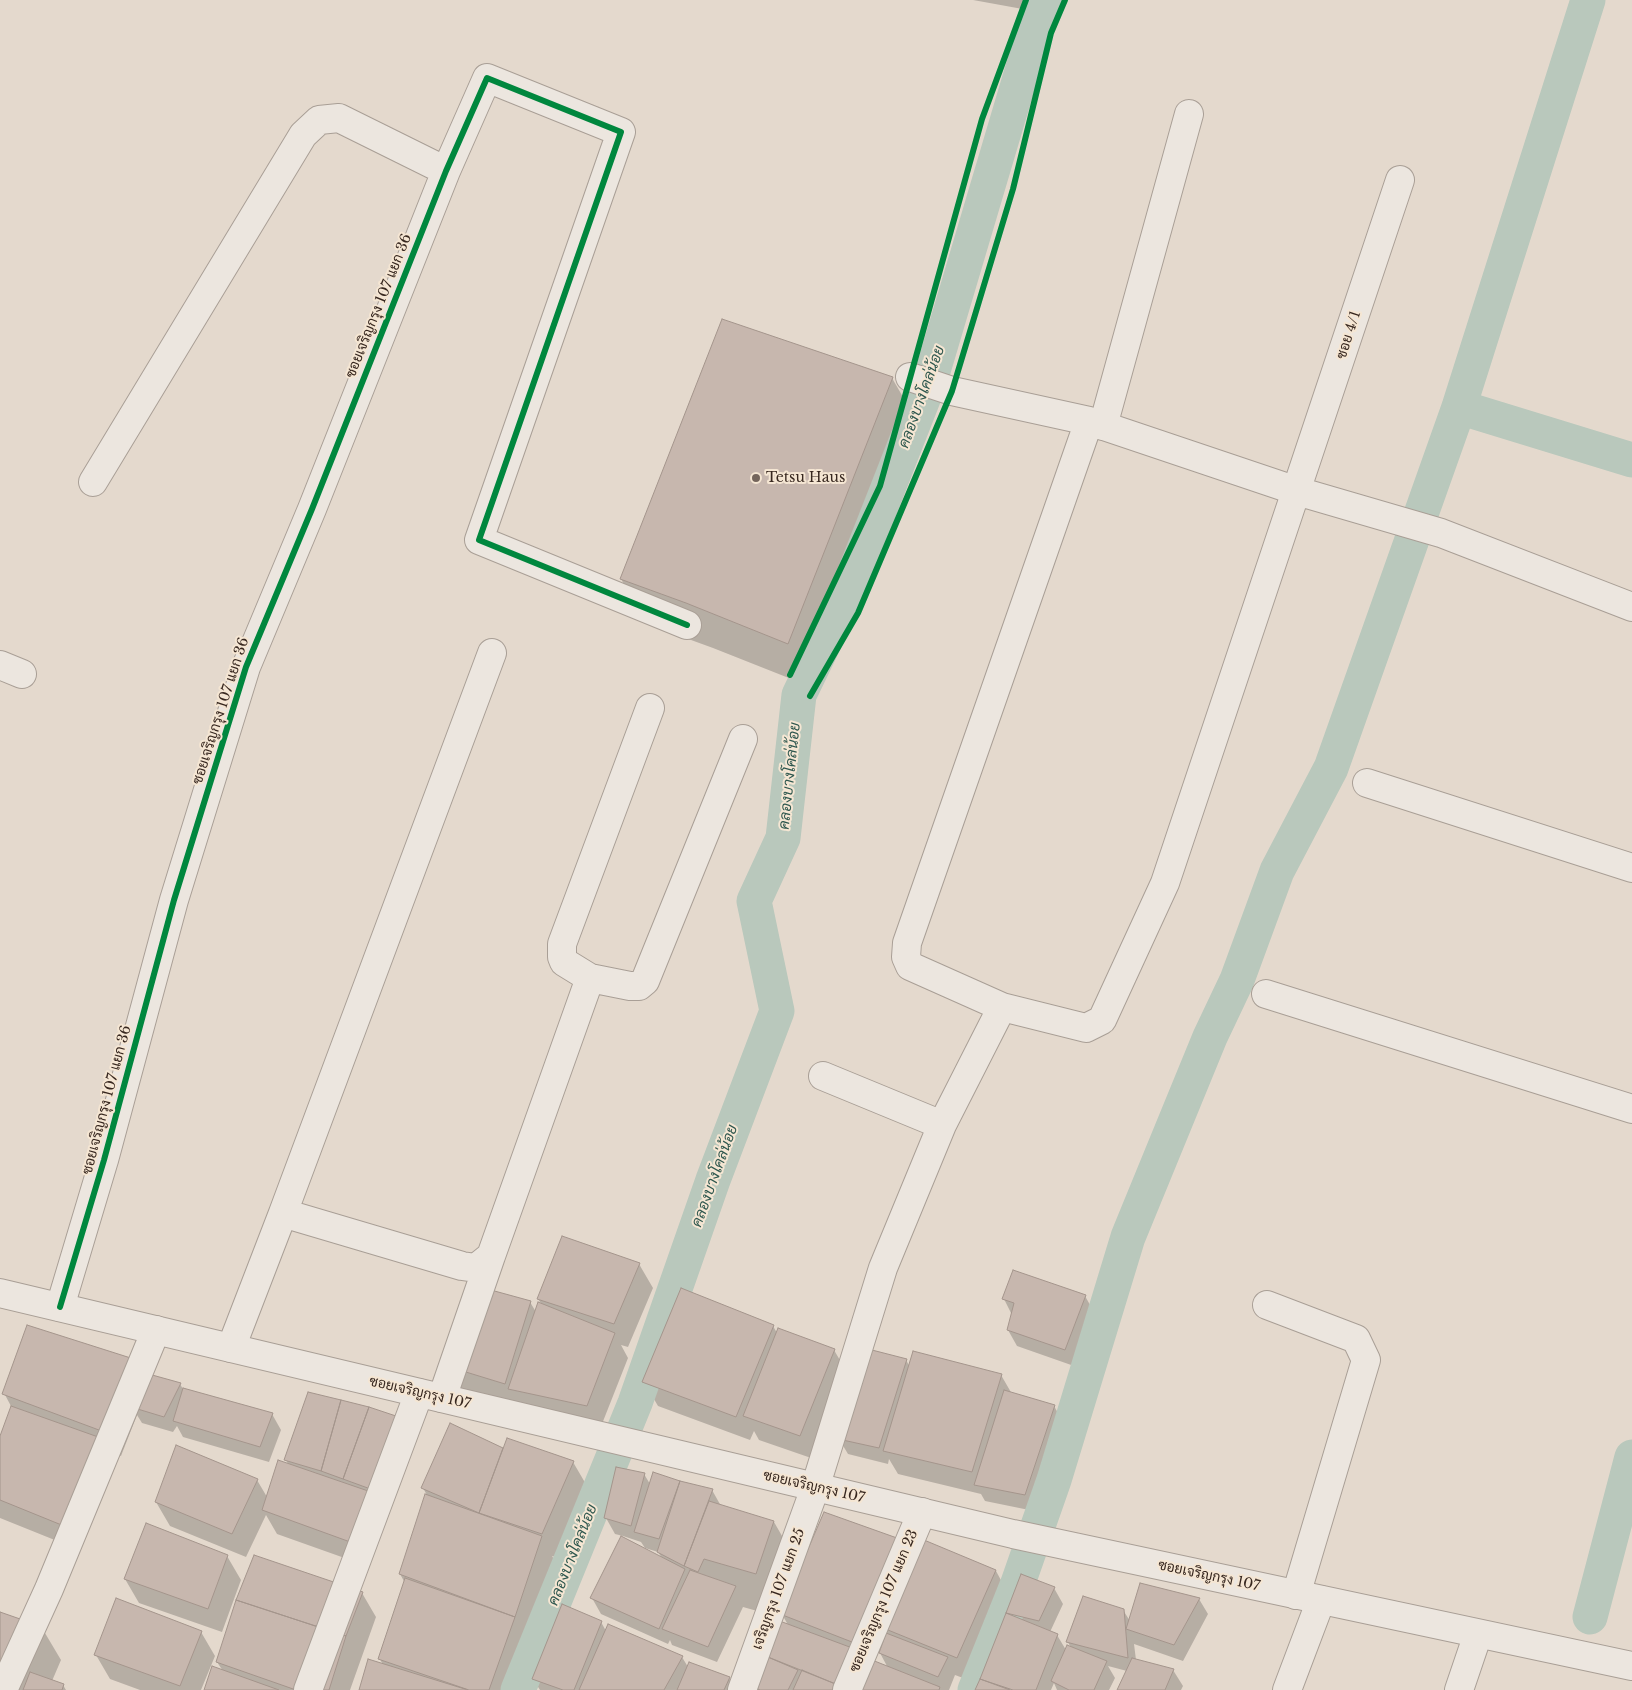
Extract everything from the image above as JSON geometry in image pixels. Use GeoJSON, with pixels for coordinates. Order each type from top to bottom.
{"type":"FeatureCollection","features":[{"type":"Feature","properties":{"kind":"street","name":"ซอยเจริญกรุง 107 แยก 36"},"geometry":{"type":"LineString","coordinates":[[60,1307],[104,1160],[174,900],[246,667],[316,500],[446,171],[488,78],[621,132],[479,540],[687,625]]}},
{"type":"Feature","properties":{"kind":"street"},"geometry":{"type":"LineString","coordinates":[[1096,424],[1189,114]]}},
{"type":"Feature","properties":{"kind":"street"},"geometry":{"type":"LineString","coordinates":[[93,482],[303,135],[319,120],[339,118],[446,171]]}},
{"type":"Feature","properties":{"kind":"street","name":"ซอย 4/1"},"geometry":{"type":"LineString","coordinates":[[1096,424],[907,943],[906,957],[910,966],[1002,1006],[1086,1028],[1102,1020],[1165,883],[1400,180]]}},
{"type":"Feature","properties":{"kind":"street"},"geometry":{"type":"LineString","coordinates":[[910,376],[952,391],[1096,424],[1297,491],[1440,534],[1632,608]]}},
{"type":"Feature","properties":{"kind":"street"},"geometry":{"type":"LineString","coordinates":[[231,1348],[492,653]]}},
{"type":"Feature","properties":{"kind":"street"},"geometry":{"type":"LineString","coordinates":[[650,708],[562,944],[564,962],[590,978],[630,986],[639,986],[645,981],[743,739]]}},
{"type":"Feature","properties":{"kind":"street"},"geometry":{"type":"LineString","coordinates":[[1367,783],[1632,868]]}},
{"type":"Feature","properties":{"kind":"street"},"geometry":{"type":"LineString","coordinates":[[308,1690],[430,1396],[491,1256],[590,978]]}},
{"type":"Feature","properties":{"kind":"street"},"geometry":{"type":"LineString","coordinates":[[1266,994],[1632,1109]]}},
{"type":"Feature","properties":{"kind":"street","name":"เจริญกรุง 107 แยก 25"},"geometry":{"type":"LineString","coordinates":[[742,1690],[815,1488],[883,1268],[942,1125],[1002,1006]]}},
{"type":"Feature","properties":{"kind":"street"},"geometry":{"type":"LineString","coordinates":[[823,1076],[942,1125]]}},
{"type":"Feature","properties":{"kind":"street"},"geometry":{"type":"LineString","coordinates":[[283,1213],[462,1266],[476,1268],[491,1256]]}},
{"type":"Feature","properties":{"kind":"street","name":"ซอยเจริญกรุง 107"},"geometry":{"type":"LineString","coordinates":[[0,1293],[1013,1534],[1632,1666]]}},
{"type":"Feature","properties":{"kind":"street"},"geometry":{"type":"LineString","coordinates":[[1267,1305],[1356,1339],[1366,1360],[1287,1690]]}},
{"type":"Feature","properties":{"kind":"street"},"geometry":{"type":"LineString","coordinates":[[3,1690],[49,1589],[156,1330]]}},
{"type":"Feature","properties":{"kind":"street","name":"ซอยเจริญกรุง 107 แยก 23"},"geometry":{"type":"LineString","coordinates":[[847,1690],[922,1512]]}},
{"type":"Feature","properties":{"kind":"street"},"geometry":{"type":"LineString","coordinates":[[1460,1690],[1478,1634]]}},
{"type":"Feature","properties":{"kind":"building","name":"Tetsu Haus"},"geometry":{"type":"Polygon","coordinates":[[[722,319],[893,377],[788,644],[620,579],[722,319]]]}},
{"type":"Feature","properties":{"kind":"building"},"geometry":{"type":"Polygon","coordinates":[[[562,1236],[640,1263],[614,1324],[537,1299],[562,1236]]]}},
{"type":"Feature","properties":{"kind":"building"},"geometry":{"type":"Polygon","coordinates":[[[1013,1270],[1086,1295],[1065,1350],[1007,1330],[1014,1303],[1002,1299],[1013,1270]]]}},
{"type":"Feature","properties":{"kind":"building"},"geometry":{"type":"Polygon","coordinates":[[[469,1284],[531,1301],[505,1384],[443,1365],[469,1284]]]}},
{"type":"Feature","properties":{"kind":"building"},"geometry":{"type":"Polygon","coordinates":[[[681,1288],[774,1325],[736,1417],[642,1382],[681,1288]]]}},
{"type":"Feature","properties":{"kind":"building"},"geometry":{"type":"Polygon","coordinates":[[[538,1302],[615,1333],[587,1406],[508,1389],[538,1302]]]}},
{"type":"Feature","properties":{"kind":"building"},"geometry":{"type":"Polygon","coordinates":[[[27,1325],[137,1360],[107,1433],[2,1394],[27,1325]]]}},
{"type":"Feature","properties":{"kind":"building"},"geometry":{"type":"Polygon","coordinates":[[[778,1328],[835,1349],[800,1436],[743,1416],[778,1328]]]}},
{"type":"Feature","properties":{"kind":"building"},"geometry":{"type":"Polygon","coordinates":[[[868,1349],[907,1359],[879,1448],[838,1439],[868,1349]]]}},
{"type":"Feature","properties":{"kind":"building"},"geometry":{"type":"Polygon","coordinates":[[[913,1351],[1002,1374],[972,1472],[883,1451],[913,1351]]]}},
{"type":"Feature","properties":{"kind":"building"},"geometry":{"type":"Polygon","coordinates":[[[145,1373],[181,1383],[164,1417],[131,1407],[145,1373]]]}},
{"type":"Feature","properties":{"kind":"building"},"geometry":{"type":"Polygon","coordinates":[[[183,1388],[273,1413],[260,1447],[173,1421],[183,1388]]]}},
{"type":"Feature","properties":{"kind":"building"},"geometry":{"type":"Polygon","coordinates":[[[1004,1390],[1055,1405],[1025,1495],[974,1485],[1004,1390]]]}},
{"type":"Feature","properties":{"kind":"building"},"geometry":{"type":"Polygon","coordinates":[[[308,1392],[341,1400],[321,1471],[284,1460],[308,1392]]]}},
{"type":"Feature","properties":{"kind":"building"},"geometry":{"type":"Polygon","coordinates":[[[341,1400],[369,1407],[343,1479],[321,1471],[341,1400]]]}},
{"type":"Feature","properties":{"kind":"building"},"geometry":{"type":"Polygon","coordinates":[[[11,1406],[101,1438],[64,1526],[0,1500],[0,1436],[11,1406]]]}},
{"type":"Feature","properties":{"kind":"building"},"geometry":{"type":"Polygon","coordinates":[[[369,1407],[402,1418],[376,1491],[343,1479],[369,1407]]]}},
{"type":"Feature","properties":{"kind":"building"},"geometry":{"type":"Polygon","coordinates":[[[450,1423],[503,1448],[479,1513],[421,1488],[450,1423]]]}},
{"type":"Feature","properties":{"kind":"building"},"geometry":{"type":"Polygon","coordinates":[[[507,1438],[574,1461],[542,1534],[479,1513],[507,1438]]]}},
{"type":"Feature","properties":{"kind":"building"},"geometry":{"type":"Polygon","coordinates":[[[176,1445],[258,1479],[232,1534],[155,1502],[176,1445]]]}},
{"type":"Feature","properties":{"kind":"building"},"geometry":{"type":"Polygon","coordinates":[[[278,1460],[374,1493],[353,1543],[262,1510],[278,1460]]]}},
{"type":"Feature","properties":{"kind":"building"},"geometry":{"type":"Polygon","coordinates":[[[616,1467],[645,1473],[631,1526],[604,1518],[616,1467]]]}},
{"type":"Feature","properties":{"kind":"building"},"geometry":{"type":"Polygon","coordinates":[[[653,1472],[680,1481],[659,1539],[634,1532],[653,1472]]]}},
{"type":"Feature","properties":{"kind":"building"},"geometry":{"type":"Polygon","coordinates":[[[680,1481],[713,1489],[684,1566],[657,1552],[680,1481]]]}},
{"type":"Feature","properties":{"kind":"building"},"geometry":{"type":"Polygon","coordinates":[[[425,1494],[542,1536],[515,1617],[399,1574],[425,1494]]]}},
{"type":"Feature","properties":{"kind":"building"},"geometry":{"type":"Polygon","coordinates":[[[709,1501],[774,1521],[756,1574],[704,1559],[698,1572],[684,1566],[709,1501]]]}},
{"type":"Feature","properties":{"kind":"building"},"geometry":{"type":"Polygon","coordinates":[[[824,1512],[897,1538],[852,1642],[780,1614],[824,1512]]]}},
{"type":"Feature","properties":{"kind":"building"},"geometry":{"type":"Polygon","coordinates":[[[146,1523],[228,1555],[208,1609],[124,1579],[146,1523]]]}},
{"type":"Feature","properties":{"kind":"building"},"geometry":{"type":"Polygon","coordinates":[[[621,1536],[685,1569],[659,1629],[590,1598],[621,1536]]]}},
{"type":"Feature","properties":{"kind":"building"},"geometry":{"type":"Polygon","coordinates":[[[924,1540],[996,1570],[957,1658],[883,1628],[924,1540]]]}},
{"type":"Feature","properties":{"kind":"building"},"geometry":{"type":"Polygon","coordinates":[[[254,1555],[363,1592],[346,1636],[236,1600],[254,1555]]]}},
{"type":"Feature","properties":{"kind":"building"},"geometry":{"type":"Polygon","coordinates":[[[690,1570],[736,1586],[708,1647],[662,1629],[690,1570]]]}},
{"type":"Feature","properties":{"kind":"building"},"geometry":{"type":"Polygon","coordinates":[[[1021,1574],[1055,1587],[1039,1621],[1006,1613],[1021,1574]]]}},
{"type":"Feature","properties":{"kind":"building"},"geometry":{"type":"Polygon","coordinates":[[[405,1578],[515,1617],[489,1690],[469,1690],[378,1659],[405,1578]]]}},
{"type":"Feature","properties":{"kind":"building"},"geometry":{"type":"Polygon","coordinates":[[[1140,1583],[1200,1598],[1174,1645],[1126,1629],[1140,1583]]]}},
{"type":"Feature","properties":{"kind":"building"},"geometry":{"type":"Polygon","coordinates":[[[1083,1596],[1124,1609],[1128,1658],[1066,1642],[1083,1596]]]}},
{"type":"Feature","properties":{"kind":"building"},"geometry":{"type":"Polygon","coordinates":[[[116,1598],[202,1631],[180,1686],[94,1655],[116,1598]]]}},
{"type":"Feature","properties":{"kind":"building"},"geometry":{"type":"Polygon","coordinates":[[[236,1600],[346,1636],[329,1690],[296,1690],[216,1662],[236,1600]]]}},
{"type":"Feature","properties":{"kind":"building"},"geometry":{"type":"Polygon","coordinates":[[[562,1604],[602,1621],[574,1690],[563,1690],[532,1679],[562,1604]]]}},
{"type":"Feature","properties":{"kind":"building"},"geometry":{"type":"Polygon","coordinates":[[[0,1612],[43,1627],[0,1690],[0,1612]]]}},
{"type":"Feature","properties":{"kind":"building"},"geometry":{"type":"Polygon","coordinates":[[[1006,1613],[1058,1634],[1036,1690],[1013,1690],[980,1679],[1006,1613]]]}},
{"type":"Feature","properties":{"kind":"building"},"geometry":{"type":"Polygon","coordinates":[[[777,1620],[855,1649],[838,1685],[763,1655],[777,1620]]]}},
{"type":"Feature","properties":{"kind":"building"},"geometry":{"type":"Polygon","coordinates":[[[608,1624],[683,1656],[664,1690],[579,1690],[608,1624]]]}},
{"type":"Feature","properties":{"kind":"building"},"geometry":{"type":"Polygon","coordinates":[[[886,1633],[948,1657],[938,1677],[879,1653],[886,1633]]]}},
{"type":"Feature","properties":{"kind":"building"},"geometry":{"type":"Polygon","coordinates":[[[1067,1645],[1107,1661],[1094,1690],[1069,1690],[1051,1681],[1067,1645]]]}},
{"type":"Feature","properties":{"kind":"building"},"geometry":{"type":"Polygon","coordinates":[[[763,1655],[798,1670],[788,1690],[760,1690],[752,1686],[763,1655]]]}},
{"type":"Feature","properties":{"kind":"building"},"geometry":{"type":"Polygon","coordinates":[[[1132,1658],[1174,1669],[1165,1690],[1117,1690],[1132,1658]]]}},
{"type":"Feature","properties":{"kind":"building"},"geometry":{"type":"Polygon","coordinates":[[[368,1659],[468,1690],[359,1690],[368,1659]]]}},
{"type":"Feature","properties":{"kind":"building"},"geometry":{"type":"Polygon","coordinates":[[[872,1660],[940,1687],[939,1690],[860,1690],[872,1660]]]}},
{"type":"Feature","properties":{"kind":"building"},"geometry":{"type":"Polygon","coordinates":[[[689,1662],[730,1677],[724,1690],[677,1690],[689,1662]]]}},
{"type":"Feature","properties":{"kind":"building"},"geometry":{"type":"Polygon","coordinates":[[[212,1666],[279,1690],[204,1690],[212,1666]]]}},
{"type":"Feature","properties":{"kind":"building"},"geometry":{"type":"Polygon","coordinates":[[[802,1670],[838,1685],[836,1690],[793,1690],[802,1670]]]}},
{"type":"Feature","properties":{"kind":"building"},"geometry":{"type":"Polygon","coordinates":[[[30,1672],[64,1684],[62,1690],[23,1690],[30,1672]]]}},
{"type":"Feature","properties":{"kind":"building"},"geometry":{"type":"Polygon","coordinates":[[[980,1679],[1010,1690],[975,1690],[980,1679]]]}},
{"type":"Feature","properties":{"kind":"waterway","name":"คลองบางโคล่น้อย"},"geometry":{"type":"LineString","coordinates":[[518,1690],[635,1403],[713,1180],[777,1011],[754,901],[783,838],[799,695],[841,608],[930,381],[1033,34],[1045,0]]}},
{"type":"Feature","properties":{"kind":"waterway"},"geometry":{"type":"LineString","coordinates":[[975,1690],[1018,1583],[1054,1480],[1128,1237],[1210,1037],[1237,980],[1277,871],[1331,768],[1459,407],[1588,0]]}},
{"type":"Feature","properties":{"kind":"waterway"},"geometry":{"type":"LineString","coordinates":[[1459,407],[1632,460]]}},
{"type":"Feature","properties":{"kind":"waterway"},"geometry":{"type":"LineString","coordinates":[[1590,1617],[1632,1457]]}},
{"type":"Feature","properties":{"kind":"cycle path"},"geometry":{"type":"LineString","coordinates":[[790,675],[880,486],[982,119],[1026,0]]}},
{"type":"Feature","properties":{"kind":"cycle path"},"geometry":{"type":"LineString","coordinates":[[810,696],[858,613],[952,391],[1013,189],[1051,33],[1065,0]]}},
{"type":"Feature","properties":{"kind":"cycle path"},"geometry":{"type":"LineString","coordinates":[[60,1307],[104,1160],[174,900],[246,667],[312,509],[446,171],[487,78],[621,132],[479,540],[687,625]]}},
{"type":"Feature","properties":{"kind":"place","name":"Tetsu Haus"},"geometry":{"type":"Point","coordinates":[756,478]}}]}
